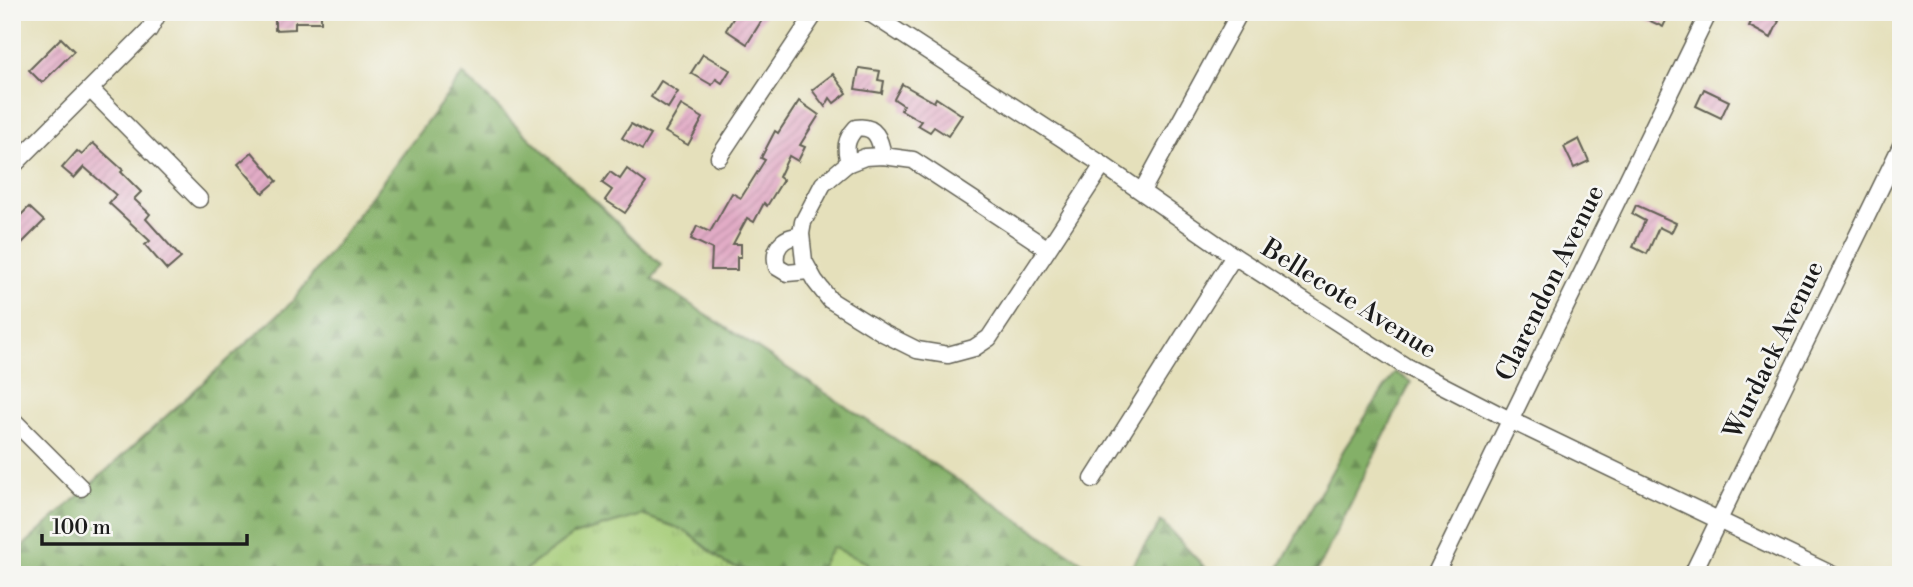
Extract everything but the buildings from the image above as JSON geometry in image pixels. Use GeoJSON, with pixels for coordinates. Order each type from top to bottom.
{"type":"FeatureCollection","features":[{"type":"Feature","properties":{"kind":"street"},"geometry":{"type":"LineString","coordinates":[[12,167],[149,30],[159,12]]}},
{"type":"Feature","properties":{"kind":"street"},"geometry":{"type":"LineString","coordinates":[[719,158],[816,12]]}},
{"type":"Feature","properties":{"kind":"street","name":"Bellecote Avenue"},"geometry":{"type":"LineString","coordinates":[[868,12],[1103,165],[1234,256],[1405,366],[1510,420],[1833,575]]}},
{"type":"Feature","properties":{"kind":"street"},"geometry":{"type":"LineString","coordinates":[[1142,191],[1240,12]]}},
{"type":"Feature","properties":{"kind":"street","name":"Clarendon Avenue"},"geometry":{"type":"LineString","coordinates":[[1435,575],[1709,12]]}},
{"type":"Feature","properties":{"kind":"street"},"geometry":{"type":"LineString","coordinates":[[91,90],[199,199]]}},
{"type":"Feature","properties":{"kind":"street"},"geometry":{"type":"LineString","coordinates":[[849,163],[846,138],[856,128],[865,126],[875,131],[883,156]]}},
{"type":"Feature","properties":{"kind":"street","name":"Wurdack Avenue"},"geometry":{"type":"LineString","coordinates":[[1692,575],[1901,146]]}},
{"type":"Feature","properties":{"kind":"street"},"geometry":{"type":"LineString","coordinates":[[1048,249],[913,160],[883,156],[865,157],[849,163],[823,184],[803,222],[801,236],[804,261],[815,281],[830,299],[883,333],[917,350],[948,355],[974,348],[989,338],[1048,249],[1103,165]]}},
{"type":"Feature","properties":{"kind":"street"},"geometry":{"type":"LineString","coordinates":[[801,236],[787,238],[777,246],[774,258],[777,267],[787,273],[809,271]]}},
{"type":"Feature","properties":{"kind":"street"},"geometry":{"type":"LineString","coordinates":[[1093,479],[1234,256]]}},
{"type":"Feature","properties":{"kind":"street"},"geometry":{"type":"LineString","coordinates":[[12,419],[80,488]]}},
{"type":"Feature","properties":{"kind":"green space"},"geometry":{"type":"Polygon","coordinates":[[[463,74],[661,265],[652,279],[1102,575],[868,575],[867,563],[832,547],[816,575],[760,575],[726,564],[686,531],[642,515],[573,535],[526,569],[525,575],[12,575],[12,556],[293,301],[463,74]]]}},
{"type":"Feature","properties":{"kind":"green space"},"geometry":{"type":"Polygon","coordinates":[[[1395,372],[1411,382],[1315,575],[1275,575],[1344,449],[1395,372]]]}},
{"type":"Feature","properties":{"kind":"green space"},"geometry":{"type":"Polygon","coordinates":[[[642,515],[687,531],[726,564],[760,575],[525,575],[526,569],[573,535],[642,515]]]}},
{"type":"Feature","properties":{"kind":"green space"},"geometry":{"type":"Polygon","coordinates":[[[1161,521],[1211,574],[1212,575],[1126,575],[1161,521]]]}},
{"type":"Feature","properties":{"kind":"green space"},"geometry":{"type":"Polygon","coordinates":[[[832,546],[867,563],[868,575],[816,575],[832,546]]]}}]}
